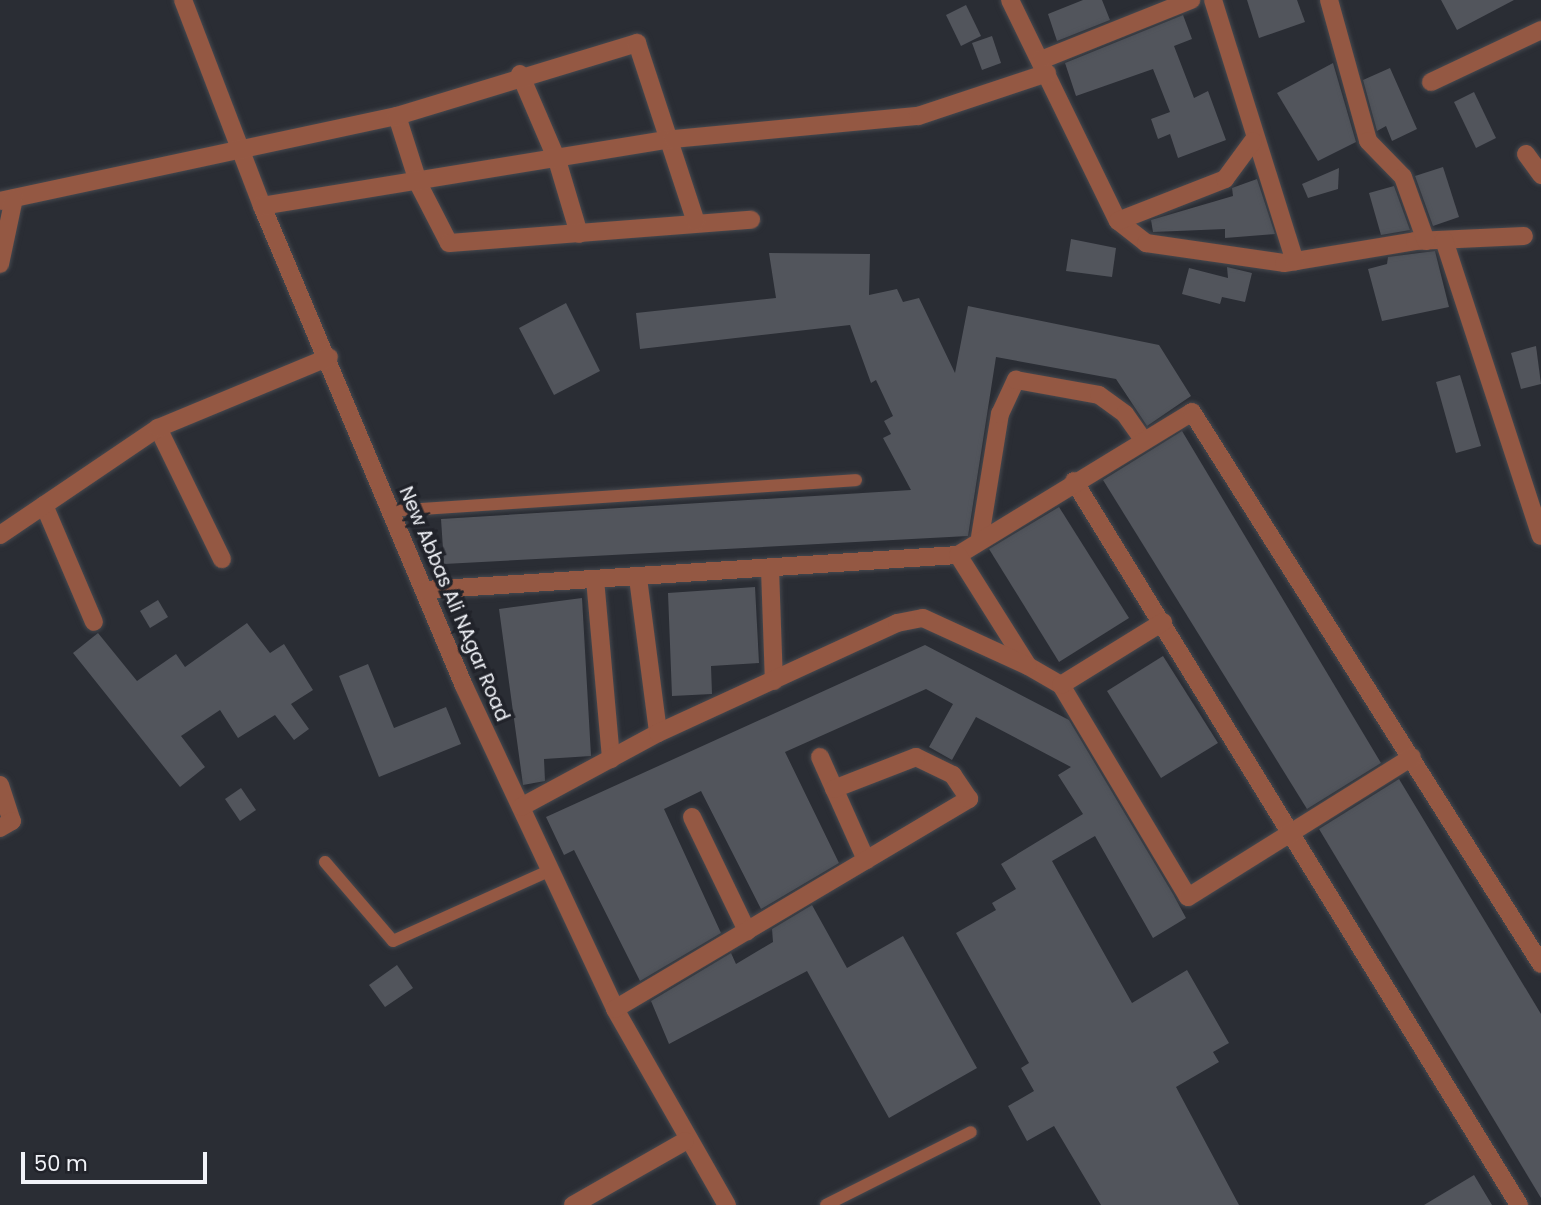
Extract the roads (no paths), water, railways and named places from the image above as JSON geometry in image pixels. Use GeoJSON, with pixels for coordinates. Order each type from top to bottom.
{"type":"FeatureCollection","features":[{"type":"Feature","properties":{"kind":"street","name":"New Abbas Ali NAgar Road"},"geometry":{"type":"LineString","coordinates":[[183,0],[262,206],[329,357],[390,511],[522,807],[615,1009],[685,1141],[727,1205]]}},
{"type":"Feature","properties":{"kind":"street"},"geometry":{"type":"LineString","coordinates":[[1010,0],[1118,221],[1152,244],[1295,261],[1435,240],[1524,236]]}},
{"type":"Feature","properties":{"kind":"street"},"geometry":{"type":"LineString","coordinates":[[262,206],[419,185],[673,139],[918,116],[1044,66],[1191,0]]}},
{"type":"Feature","properties":{"kind":"street"},"geometry":{"type":"LineString","coordinates":[[1213,0],[1253,141],[1295,261]]}},
{"type":"Feature","properties":{"kind":"street"},"geometry":{"type":"LineString","coordinates":[[1329,0],[1367,141],[1403,177],[1435,240],[1541,536]]}},
{"type":"Feature","properties":{"kind":"street"},"geometry":{"type":"LineString","coordinates":[[1431,82],[1541,30]]}},
{"type":"Feature","properties":{"kind":"street"},"geometry":{"type":"LineString","coordinates":[[0,264],[7,200],[397,116],[520,74],[637,43],[673,139],[696,222]]}},
{"type":"Feature","properties":{"kind":"street"},"geometry":{"type":"LineString","coordinates":[[520,74],[557,160],[579,234]]}},
{"type":"Feature","properties":{"kind":"street"},"geometry":{"type":"LineString","coordinates":[[397,116],[419,185],[449,243],[696,222],[751,220]]}},
{"type":"Feature","properties":{"kind":"street"},"geometry":{"type":"LineString","coordinates":[[1118,221],[1225,178],[1253,141]]}},
{"type":"Feature","properties":{"kind":"street"},"geometry":{"type":"LineString","coordinates":[[1526,154],[1541,175]]}},
{"type":"Feature","properties":{"kind":"street"},"geometry":{"type":"LineString","coordinates":[[0,535],[158,428],[329,357]]}},
{"type":"Feature","properties":{"kind":"street"},"geometry":{"type":"LineString","coordinates":[[980,537],[1000,414],[1016,380],[1099,395],[1141,437]]}},
{"type":"Feature","properties":{"kind":"street"},"geometry":{"type":"LineString","coordinates":[[425,590],[958,555],[980,537],[1141,437],[1192,412],[1541,964]]}},
{"type":"Feature","properties":{"kind":"street"},"geometry":{"type":"LineString","coordinates":[[158,428],[222,559]]}},
{"type":"Feature","properties":{"kind":"street"},"geometry":{"type":"LineString","coordinates":[[1074,481],[1293,832],[1519,1205]]}},
{"type":"Feature","properties":{"kind":"street"},"geometry":{"type":"LineString","coordinates":[[44,505],[94,622]]}},
{"type":"Feature","properties":{"kind":"street"},"geometry":{"type":"LineString","coordinates":[[958,555],[1028,666]]}},
{"type":"Feature","properties":{"kind":"street"},"geometry":{"type":"LineString","coordinates":[[770,569],[774,681]]}},
{"type":"Feature","properties":{"kind":"street"},"geometry":{"type":"LineString","coordinates":[[639,578],[658,733]]}},
{"type":"Feature","properties":{"kind":"street"},"geometry":{"type":"LineString","coordinates":[[595,579],[611,759]]}},
{"type":"Feature","properties":{"kind":"street"},"geometry":{"type":"LineString","coordinates":[[522,807],[658,733],[897,623],[923,618],[1028,666],[1061,685],[1188,897],[1412,757]]}},
{"type":"Feature","properties":{"kind":"street"},"geometry":{"type":"LineString","coordinates":[[1061,685],[1163,622]]}},
{"type":"Feature","properties":{"kind":"street"},"geometry":{"type":"LineString","coordinates":[[820,757],[866,860]]}},
{"type":"Feature","properties":{"kind":"street"},"geometry":{"type":"LineString","coordinates":[[615,1009],[969,799],[953,775],[916,757],[834,789]]}},
{"type":"Feature","properties":{"kind":"street"},"geometry":{"type":"LineString","coordinates":[[0,785],[12,821],[0,828]]}},
{"type":"Feature","properties":{"kind":"street"},"geometry":{"type":"LineString","coordinates":[[692,817],[747,930]]}},
{"type":"Feature","properties":{"kind":"street"},"geometry":{"type":"LineString","coordinates":[[573,1205],[685,1141]]}},
{"type":"Feature","properties":{"kind":"lane"},"geometry":{"type":"LineString","coordinates":[[390,511],[856,480]]}},
{"type":"Feature","properties":{"kind":"lane"},"geometry":{"type":"LineString","coordinates":[[325,862],[394,941],[551,870]]}},
{"type":"Feature","properties":{"kind":"lane"},"geometry":{"type":"LineString","coordinates":[[826,1205],[971,1132]]}}]}
